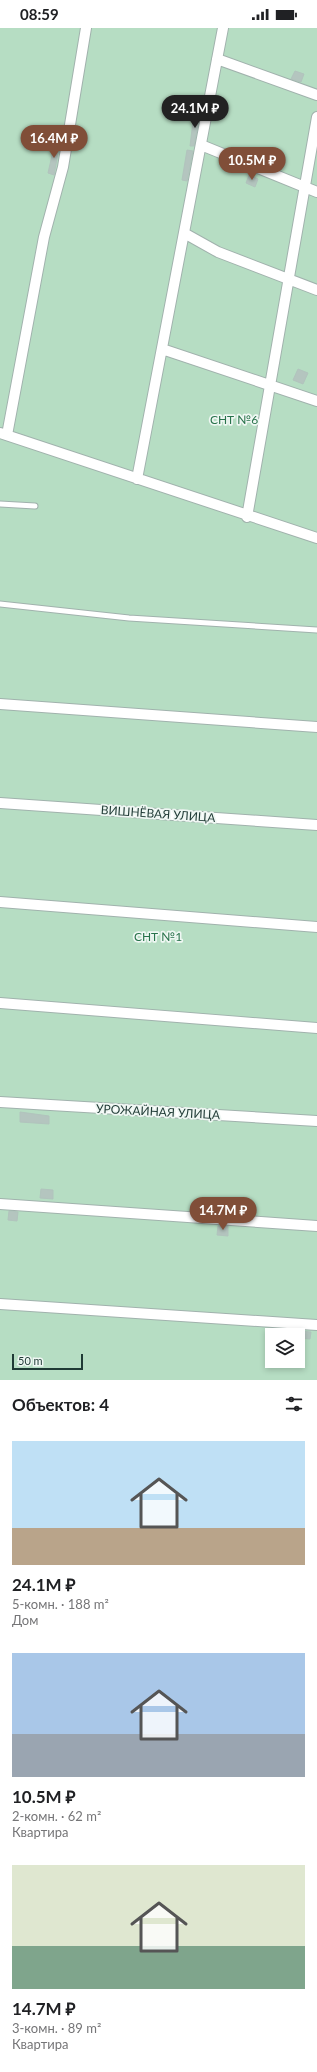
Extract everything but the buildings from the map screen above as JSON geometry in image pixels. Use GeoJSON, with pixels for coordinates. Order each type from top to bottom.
{"type":"FeatureCollection","features":[{"type":"Feature","properties":{"kind":"street"},"geometry":{"type":"LineString","coordinates":[[86,28],[63,167],[44,237],[4,434],[247,517],[317,538]]}},
{"type":"Feature","properties":{"kind":"street"},"geometry":{"type":"LineString","coordinates":[[137,479],[223,28]]}},
{"type":"Feature","properties":{"kind":"street"},"geometry":{"type":"LineString","coordinates":[[217,59],[317,95]]}},
{"type":"Feature","properties":{"kind":"street"},"geometry":{"type":"LineString","coordinates":[[247,517],[290,280],[317,117]]}},
{"type":"Feature","properties":{"kind":"street"},"geometry":{"type":"LineString","coordinates":[[201,145],[317,192]]}},
{"type":"Feature","properties":{"kind":"street"},"geometry":{"type":"LineString","coordinates":[[184,233],[218,252],[317,290]]}},
{"type":"Feature","properties":{"kind":"street"},"geometry":{"type":"LineString","coordinates":[[162,349],[271,384],[317,401]]}},
{"type":"Feature","properties":{"kind":"street"},"geometry":{"type":"LineString","coordinates":[[0,704],[317,727]]}},
{"type":"Feature","properties":{"kind":"street","name":"ВИШНЁВАЯ УЛИЦА"},"geometry":{"type":"LineString","coordinates":[[0,803],[317,825]]}},
{"type":"Feature","properties":{"kind":"street"},"geometry":{"type":"LineString","coordinates":[[0,902],[317,927]]}},
{"type":"Feature","properties":{"kind":"street"},"geometry":{"type":"LineString","coordinates":[[0,1003],[317,1028]]}},
{"type":"Feature","properties":{"kind":"street","name":"УРОЖАЙНАЯ УЛИЦА"},"geometry":{"type":"LineString","coordinates":[[0,1102],[317,1120]]}},
{"type":"Feature","properties":{"kind":"street"},"geometry":{"type":"LineString","coordinates":[[0,1204],[317,1226]]}},
{"type":"Feature","properties":{"kind":"street"},"geometry":{"type":"LineString","coordinates":[[0,1304],[317,1325]]}},
{"type":"Feature","properties":{"kind":"lane"},"geometry":{"type":"LineString","coordinates":[[0,504],[35,506]]}},
{"type":"Feature","properties":{"kind":"lane"},"geometry":{"type":"LineString","coordinates":[[0,604],[129,618],[317,630]]}},
{"type":"Feature","properties":{"kind":"green space","name":"СНТ №1"},"geometry":{"type":"Polygon","coordinates":[[[0,28],[317,28],[317,1380],[0,1380],[0,28]]]}},
{"type":"Feature","properties":{"kind":"park label","name":"СНТ №6"},"geometry":{"type":"Point","coordinates":[234,420]}}]}
